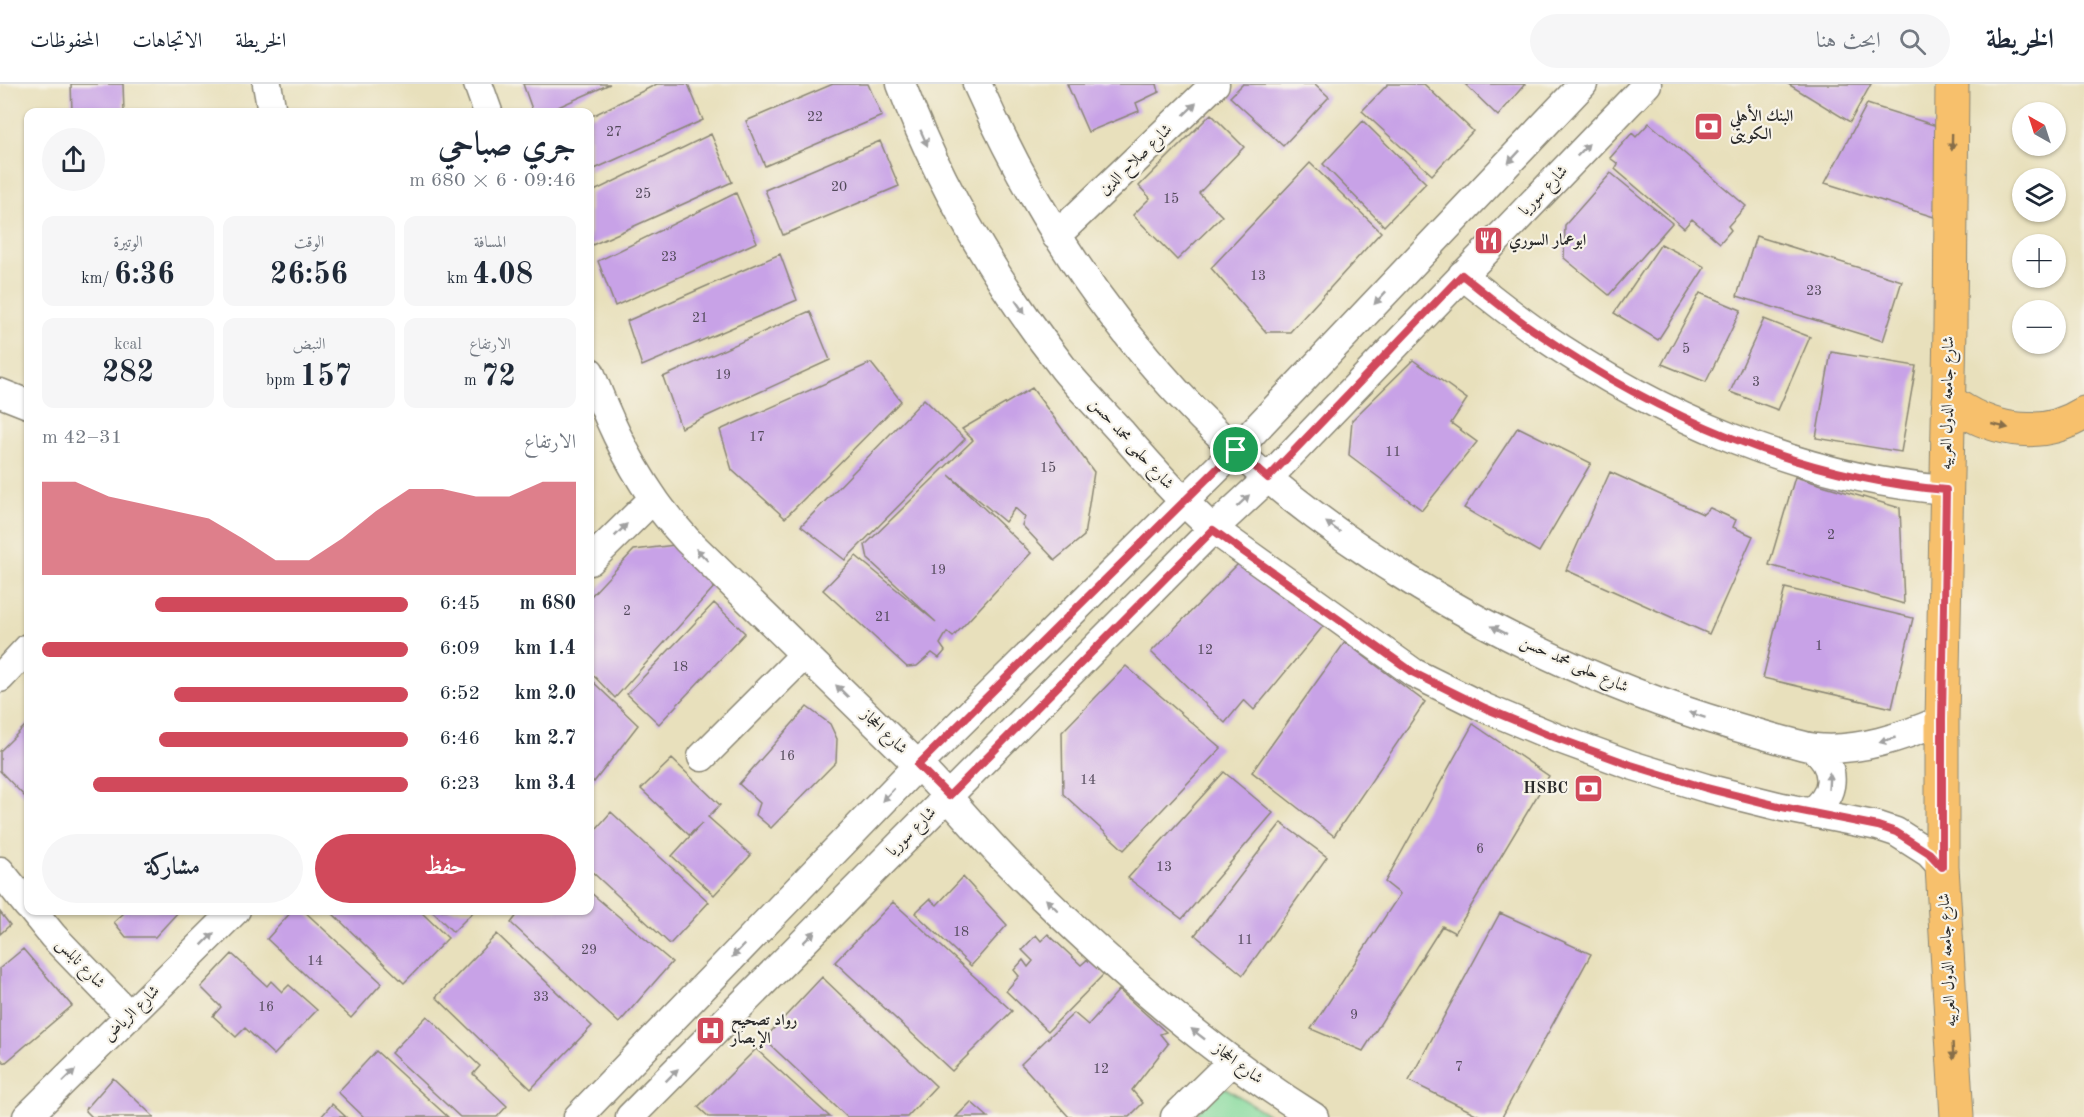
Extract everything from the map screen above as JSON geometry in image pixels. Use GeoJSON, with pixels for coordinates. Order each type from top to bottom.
{"type":"FeatureCollection","features":[{"type":"Feature","properties":{"kind":"main road","name":"شارع جامعه الدول العربيه"},"geometry":{"type":"LineString","coordinates":[[1952,84],[1942,720],[1942,867],[1957,1117]]}},
{"type":"Feature","properties":{"kind":"main road"},"geometry":{"type":"LineString","coordinates":[[1948,400],[1967,414],[1988,424],[2010,429],[2057,426],[2084,413]]}},
{"type":"Feature","properties":{"kind":"street"},"geometry":{"type":"LineString","coordinates":[[267,84],[271,108]]}},
{"type":"Feature","properties":{"kind":"street"},"geometry":{"type":"LineString","coordinates":[[478,84],[487,108]]}},
{"type":"Feature","properties":{"kind":"street","name":"شارع حلمى محمد حسن"},"geometry":{"type":"LineString","coordinates":[[977,84],[996,129],[1056,236],[1097,296],[1137,348],[1178,394],[1268,478],[1397,571],[1495,628],[1556,658],[1682,710],[1747,731],[1814,748],[1845,748],[1877,743],[1910,734],[1942,720]]}},
{"type":"Feature","properties":{"kind":"street","name":"شارع صلاح الدين"},"geometry":{"type":"LineString","coordinates":[[1056,236],[1215,84]]}},
{"type":"Feature","properties":{"kind":"street"},"geometry":{"type":"LineString","coordinates":[[578,1117],[918,765],[1236,450],[1583,84]]}},
{"type":"Feature","properties":{"kind":"street","name":"شارع سوريا"},"geometry":{"type":"LineString","coordinates":[[630,1117],[1213,530],[1268,478],[1647,84]]}},
{"type":"Feature","properties":{"kind":"street","name":"شارع حلمى محمد حسن"},"geometry":{"type":"LineString","coordinates":[[907,89],[942,178],[977,244],[1018,305],[1065,369],[1183,502],[1213,530],[1414,673],[1474,703],[1557,738],[1631,765],[1706,788],[1896,832],[1929,853],[1942,867]]}},
{"type":"Feature","properties":{"kind":"street"},"geometry":{"type":"LineString","coordinates":[[1462,275],[1538,333],[1628,389],[1724,435],[1825,470],[1905,487],[1946,490]]}},
{"type":"Feature","properties":{"kind":"street","name":"شارع الحجاز"},"geometry":{"type":"LineString","coordinates":[[594,382],[613,429],[632,465],[653,498],[687,540],[918,765],[949,796],[1008,864],[1080,933],[1155,999],[1232,1061],[1314,1117]]}},
{"type":"Feature","properties":{"kind":"street"},"geometry":{"type":"LineString","coordinates":[[0,393],[24,402]]}},
{"type":"Feature","properties":{"kind":"street"},"geometry":{"type":"LineString","coordinates":[[594,557],[653,498]]}},
{"type":"Feature","properties":{"kind":"street"},"geometry":{"type":"LineString","coordinates":[[0,678],[24,652]]}},
{"type":"Feature","properties":{"kind":"street"},"geometry":{"type":"LineString","coordinates":[[702,757],[804,655]]}},
{"type":"Feature","properties":{"kind":"street"},"geometry":{"type":"LineString","coordinates":[[1810,813],[1825,800],[1831,782],[1827,762],[1814,748]]}},
{"type":"Feature","properties":{"kind":"street"},"geometry":{"type":"LineString","coordinates":[[0,872],[24,901]]}},
{"type":"Feature","properties":{"kind":"street","name":"شارع نابلس"},"geometry":{"type":"LineString","coordinates":[[36,915],[52,936],[130,1016]]}},
{"type":"Feature","properties":{"kind":"street","name":"شارع الرياض"},"geometry":{"type":"LineString","coordinates":[[27,1117],[231,915]]}},
{"type":"Feature","properties":{"kind":"street"},"geometry":{"type":"LineString","coordinates":[[1175,1117],[1232,1061]]}},
{"type":"Feature","properties":{"kind":"green space"},"geometry":{"type":"Polygon","coordinates":[[[1221,1085],[1272,1117],[1193,1117],[1221,1085]]]}},
{"type":"Feature","properties":{"kind":"building"},"geometry":{"type":"Polygon","coordinates":[[[71,84],[123,84],[124,108],[72,108],[71,84]]]}},
{"type":"Feature","properties":{"kind":"building"},"geometry":{"type":"Polygon","coordinates":[[[523,84],[610,84],[556,108],[532,108],[523,84]]]}},
{"type":"Feature","properties":{"kind":"building"},"geometry":{"type":"Polygon","coordinates":[[[657,84],[688,84],[703,120],[594,169],[594,115],[657,84]]]}},
{"type":"Feature","properties":{"kind":"building"},"geometry":{"type":"Polygon","coordinates":[[[833,84],[868,84],[882,116],[765,166],[746,121],[833,84]]]}},
{"type":"Feature","properties":{"kind":"building"},"geometry":{"type":"Polygon","coordinates":[[[1067,84],[1157,84],[1159,92],[1136,103],[1139,111],[1088,132],[1067,84]]]}},
{"type":"Feature","properties":{"kind":"building"},"geometry":{"type":"Polygon","coordinates":[[[1243,84],[1315,84],[1329,97],[1283,146],[1230,97],[1243,84]]]}},
{"type":"Feature","properties":{"kind":"building"},"geometry":{"type":"Polygon","coordinates":[[[1388,84],[1424,84],[1473,131],[1432,175],[1362,111],[1388,84]]]}},
{"type":"Feature","properties":{"kind":"building"},"geometry":{"type":"Polygon","coordinates":[[[1465,84],[1525,84],[1498,116],[1465,84]]]}},
{"type":"Feature","properties":{"kind":"building"},"geometry":{"type":"Polygon","coordinates":[[[1788,84],[1871,84],[1850,122],[1788,84]]]}},
{"type":"Feature","properties":{"kind":"building"},"geometry":{"type":"Polygon","coordinates":[[[1867,104],[1937,126],[1934,217],[1825,183],[1867,104]]]}},
{"type":"Feature","properties":{"kind":"building"},"geometry":{"type":"Polygon","coordinates":[[[1211,114],[1244,147],[1199,193],[1222,216],[1177,260],[1133,215],[1150,198],[1139,186],[1211,114]]]}},
{"type":"Feature","properties":{"kind":"building"},"geometry":{"type":"Polygon","coordinates":[[[1363,121],[1426,183],[1384,226],[1323,164],[1363,121]]]}},
{"type":"Feature","properties":{"kind":"building"},"geometry":{"type":"Polygon","coordinates":[[[1649,123],[1746,206],[1728,226],[1731,230],[1720,243],[1692,219],[1684,228],[1615,169],[1618,164],[1610,158],[1632,133],[1636,137],[1649,123]]]}},
{"type":"Feature","properties":{"kind":"building"},"geometry":{"type":"Polygon","coordinates":[[[711,134],[732,182],[594,244],[594,191],[711,134]]]}},
{"type":"Feature","properties":{"kind":"building"},"geometry":{"type":"Polygon","coordinates":[[[880,141],[899,186],[783,235],[765,190],[880,141]]]}},
{"type":"Feature","properties":{"kind":"building"},"geometry":{"type":"Polygon","coordinates":[[[1310,163],[1381,232],[1290,332],[1266,332],[1211,268],[1310,163]]]}},
{"type":"Feature","properties":{"kind":"building"},"geometry":{"type":"Polygon","coordinates":[[[1611,173],[1672,223],[1609,295],[1564,258],[1565,225],[1611,173]]]}},
{"type":"Feature","properties":{"kind":"building"},"geometry":{"type":"Polygon","coordinates":[[[736,193],[757,242],[615,306],[598,261],[736,193]]]}},
{"type":"Feature","properties":{"kind":"building"},"geometry":{"type":"Polygon","coordinates":[[[1756,236],[1902,281],[1883,341],[1737,296],[1756,236]]]}},
{"type":"Feature","properties":{"kind":"building"},"geometry":{"type":"Polygon","coordinates":[[[1661,244],[1705,267],[1658,340],[1614,313],[1661,244]]]}},
{"type":"Feature","properties":{"kind":"building"},"geometry":{"type":"Polygon","coordinates":[[[780,254],[797,300],[642,366],[627,321],[780,254]]]}},
{"type":"Feature","properties":{"kind":"building"},"geometry":{"type":"Polygon","coordinates":[[[1700,293],[1741,310],[1706,382],[1662,364],[1700,293]]]}},
{"type":"Feature","properties":{"kind":"building"},"geometry":{"type":"Polygon","coordinates":[[[810,311],[830,360],[681,428],[663,377],[810,311]]]}},
{"type":"Feature","properties":{"kind":"building"},"geometry":{"type":"Polygon","coordinates":[[[1764,319],[1810,337],[1778,410],[1730,392],[1764,319]]]}},
{"type":"Feature","properties":{"kind":"building"},"geometry":{"type":"Polygon","coordinates":[[[1831,352],[1916,366],[1901,452],[1816,438],[1831,352]]]}},
{"type":"Feature","properties":{"kind":"building"},"geometry":{"type":"Polygon","coordinates":[[[1413,360],[1467,399],[1451,423],[1477,442],[1422,510],[1349,455],[1352,420],[1413,360]]]}},
{"type":"Feature","properties":{"kind":"building"},"geometry":{"type":"Polygon","coordinates":[[[871,363],[901,401],[785,518],[732,470],[720,430],[871,363]]]}},
{"type":"Feature","properties":{"kind":"building"},"geometry":{"type":"Polygon","coordinates":[[[1032,388],[1094,472],[1084,536],[1055,560],[1022,525],[1025,517],[1015,508],[1005,522],[949,475],[1031,553],[953,637],[947,632],[940,644],[945,651],[939,658],[932,653],[917,666],[907,667],[823,590],[856,556],[936,622],[868,559],[865,545],[973,440],[962,429],[1032,388]]]}},
{"type":"Feature","properties":{"kind":"building"},"geometry":{"type":"Polygon","coordinates":[[[924,399],[965,439],[845,560],[801,526],[924,399]]]}},
{"type":"Feature","properties":{"kind":"building"},"geometry":{"type":"Polygon","coordinates":[[[1518,427],[1591,463],[1539,552],[1464,508],[1518,427]]]}},
{"type":"Feature","properties":{"kind":"building"},"geometry":{"type":"Polygon","coordinates":[[[1610,472],[1703,514],[1710,508],[1736,520],[1733,527],[1753,536],[1709,634],[1566,570],[1610,472]]]}},
{"type":"Feature","properties":{"kind":"building"},"geometry":{"type":"Polygon","coordinates":[[[1795,477],[1900,508],[1904,604],[1769,565],[1795,477]]]}},
{"type":"Feature","properties":{"kind":"building"},"geometry":{"type":"Polygon","coordinates":[[[675,545],[715,586],[615,698],[594,676],[594,593],[634,550],[675,545]]]}},
{"type":"Feature","properties":{"kind":"building"},"geometry":{"type":"Polygon","coordinates":[[[1238,564],[1325,624],[1254,710],[1244,700],[1225,723],[1151,652],[1238,564]]]}},
{"type":"Feature","properties":{"kind":"building"},"geometry":{"type":"Polygon","coordinates":[[[1785,588],[1913,618],[1892,708],[1763,678],[1785,588]]]}},
{"type":"Feature","properties":{"kind":"building"},"geometry":{"type":"Polygon","coordinates":[[[714,603],[745,633],[659,724],[627,694],[714,603]]]}},
{"type":"Feature","properties":{"kind":"building"},"geometry":{"type":"Polygon","coordinates":[[[1345,642],[1425,702],[1334,836],[1252,772],[1345,642]]]}},
{"type":"Feature","properties":{"kind":"building"},"geometry":{"type":"Polygon","coordinates":[[[1126,666],[1221,748],[1124,850],[1063,794],[1062,732],[1126,666]]]}},
{"type":"Feature","properties":{"kind":"building"},"geometry":{"type":"Polygon","coordinates":[[[594,683],[638,725],[594,782],[594,683]]]}},
{"type":"Feature","properties":{"kind":"building"},"geometry":{"type":"Polygon","coordinates":[[[807,707],[830,724],[837,739],[836,762],[771,828],[756,815],[760,803],[739,784],[807,707]]]}},
{"type":"Feature","properties":{"kind":"building"},"geometry":{"type":"Polygon","coordinates":[[[1473,724],[1549,776],[1455,933],[1442,926],[1363,1051],[1311,1029],[1400,894],[1385,882],[1473,724]]]}},
{"type":"Feature","properties":{"kind":"building"},"geometry":{"type":"Polygon","coordinates":[[[24,727],[24,796],[0,771],[0,751],[24,727]]]}},
{"type":"Feature","properties":{"kind":"building"},"geometry":{"type":"Polygon","coordinates":[[[672,759],[720,805],[708,817],[751,855],[714,895],[672,856],[702,823],[689,835],[641,789],[672,759]]]}},
{"type":"Feature","properties":{"kind":"building"},"geometry":{"type":"Polygon","coordinates":[[[1224,772],[1273,813],[1182,919],[1128,878],[1224,772]]]}},
{"type":"Feature","properties":{"kind":"building"},"geometry":{"type":"Polygon","coordinates":[[[611,812],[709,902],[670,944],[594,874],[594,831],[611,812]]]}},
{"type":"Feature","properties":{"kind":"building"},"geometry":{"type":"Polygon","coordinates":[[[1281,823],[1327,857],[1243,975],[1195,935],[1281,823]]]}},
{"type":"Feature","properties":{"kind":"building"},"geometry":{"type":"Polygon","coordinates":[[[963,877],[1007,925],[971,966],[915,913],[930,899],[937,905],[963,877]]]}},
{"type":"Feature","properties":{"kind":"building"},"geometry":{"type":"Polygon","coordinates":[[[594,895],[672,962],[619,1023],[511,923],[517,915],[594,915],[594,895]]]}},
{"type":"Feature","properties":{"kind":"building"},"geometry":{"type":"Polygon","coordinates":[[[893,902],[1012,1011],[952,1071],[835,962],[893,902]]]}},
{"type":"Feature","properties":{"kind":"building"},"geometry":{"type":"Polygon","coordinates":[[[0,912],[10,925],[0,934],[0,912]]]}},
{"type":"Feature","properties":{"kind":"building"},"geometry":{"type":"Polygon","coordinates":[[[1500,913],[1591,954],[1502,1117],[1482,1117],[1409,1081],[1500,913]]]}},
{"type":"Feature","properties":{"kind":"building"},"geometry":{"type":"Polygon","coordinates":[[[122,915],[175,915],[155,937],[126,937],[114,922],[122,915]]]}},
{"type":"Feature","properties":{"kind":"building"},"geometry":{"type":"Polygon","coordinates":[[[289,915],[308,915],[382,983],[351,1018],[267,939],[289,915]]]}},
{"type":"Feature","properties":{"kind":"building"},"geometry":{"type":"Polygon","coordinates":[[[334,915],[424,915],[448,938],[404,983],[334,915]]]}},
{"type":"Feature","properties":{"kind":"building"},"geometry":{"type":"Polygon","coordinates":[[[436,915],[470,915],[453,932],[436,915]]]}},
{"type":"Feature","properties":{"kind":"building"},"geometry":{"type":"Polygon","coordinates":[[[497,934],[592,1026],[531,1089],[436,997],[497,934]]]}},
{"type":"Feature","properties":{"kind":"building"},"geometry":{"type":"Polygon","coordinates":[[[1048,934],[1081,965],[1089,958],[1104,974],[1048,1031],[1006,991],[1019,976],[1014,970],[1023,960],[1028,967],[1033,961],[1022,950],[1036,935],[1041,941],[1048,934]]]}},
{"type":"Feature","properties":{"kind":"building"},"geometry":{"type":"Polygon","coordinates":[[[23,949],[72,1006],[5,1063],[0,1058],[0,968],[23,949]]]}},
{"type":"Feature","properties":{"kind":"building"},"geometry":{"type":"Polygon","coordinates":[[[232,954],[267,986],[271,981],[282,992],[289,985],[317,1010],[274,1055],[245,1028],[236,1037],[213,1016],[221,1007],[201,987],[232,954]]]}},
{"type":"Feature","properties":{"kind":"building"},"geometry":{"type":"Polygon","coordinates":[[[822,977],[936,1086],[907,1117],[847,1117],[764,1039],[822,977]]]}},
{"type":"Feature","properties":{"kind":"building"},"geometry":{"type":"Polygon","coordinates":[[[1119,990],[1166,1032],[1160,1034],[1168,1044],[1132,1090],[1143,1103],[1129,1117],[1069,1117],[1021,1064],[1074,1013],[1088,1025],[1119,990]]]}},
{"type":"Feature","properties":{"kind":"building"},"geometry":{"type":"Polygon","coordinates":[[[427,1016],[480,1066],[473,1074],[507,1106],[497,1117],[460,1117],[391,1053],[427,1016]]]}},
{"type":"Feature","properties":{"kind":"building"},"geometry":{"type":"Polygon","coordinates":[[[756,1049],[830,1117],[709,1117],[698,1107],[756,1049]]]}},
{"type":"Feature","properties":{"kind":"building"},"geometry":{"type":"Polygon","coordinates":[[[376,1051],[448,1117],[364,1117],[338,1092],[376,1051]]]}},
{"type":"Feature","properties":{"kind":"building"},"geometry":{"type":"Polygon","coordinates":[[[113,1078],[154,1117],[92,1117],[85,1110],[113,1078]]]}},
{"type":"Feature","properties":{"kind":"building"},"geometry":{"type":"Polygon","coordinates":[[[971,1102],[988,1117],[956,1117],[971,1102]]]}},
{"type":"Feature","properties":{"kind":"building"},"geometry":{"type":"Polygon","coordinates":[[[332,1104],[346,1117],[321,1117],[332,1104]]]}},
{"type":"Feature","properties":{"kind":"place","name":"البنك الأهلي الكويتى"},"geometry":{"type":"Point","coordinates":[1709,126]}},
{"type":"Feature","properties":{"kind":"place","name":"ابوعمار السوري"},"geometry":{"type":"Point","coordinates":[1488,241]}},
{"type":"Feature","properties":{"kind":"place","name":"HSBC"},"geometry":{"type":"Point","coordinates":[1589,789]}},
{"type":"Feature","properties":{"kind":"place","name":"رواد تصحيح الإبصار"},"geometry":{"type":"Point","coordinates":[710,1030]}},
{"type":"Feature","properties":{"kind":"route"},"geometry":{"type":"LineString","coordinates":[[1462,275],[1538,333],[1628,389],[1724,435],[1825,470],[1905,487],[1946,490],[1942,867],[1929,853],[1896,832],[1706,788],[1631,765],[1485,708],[1414,673],[1213,530],[949,796],[918,765],[1236,450],[1268,478],[1462,275]]}}]}
